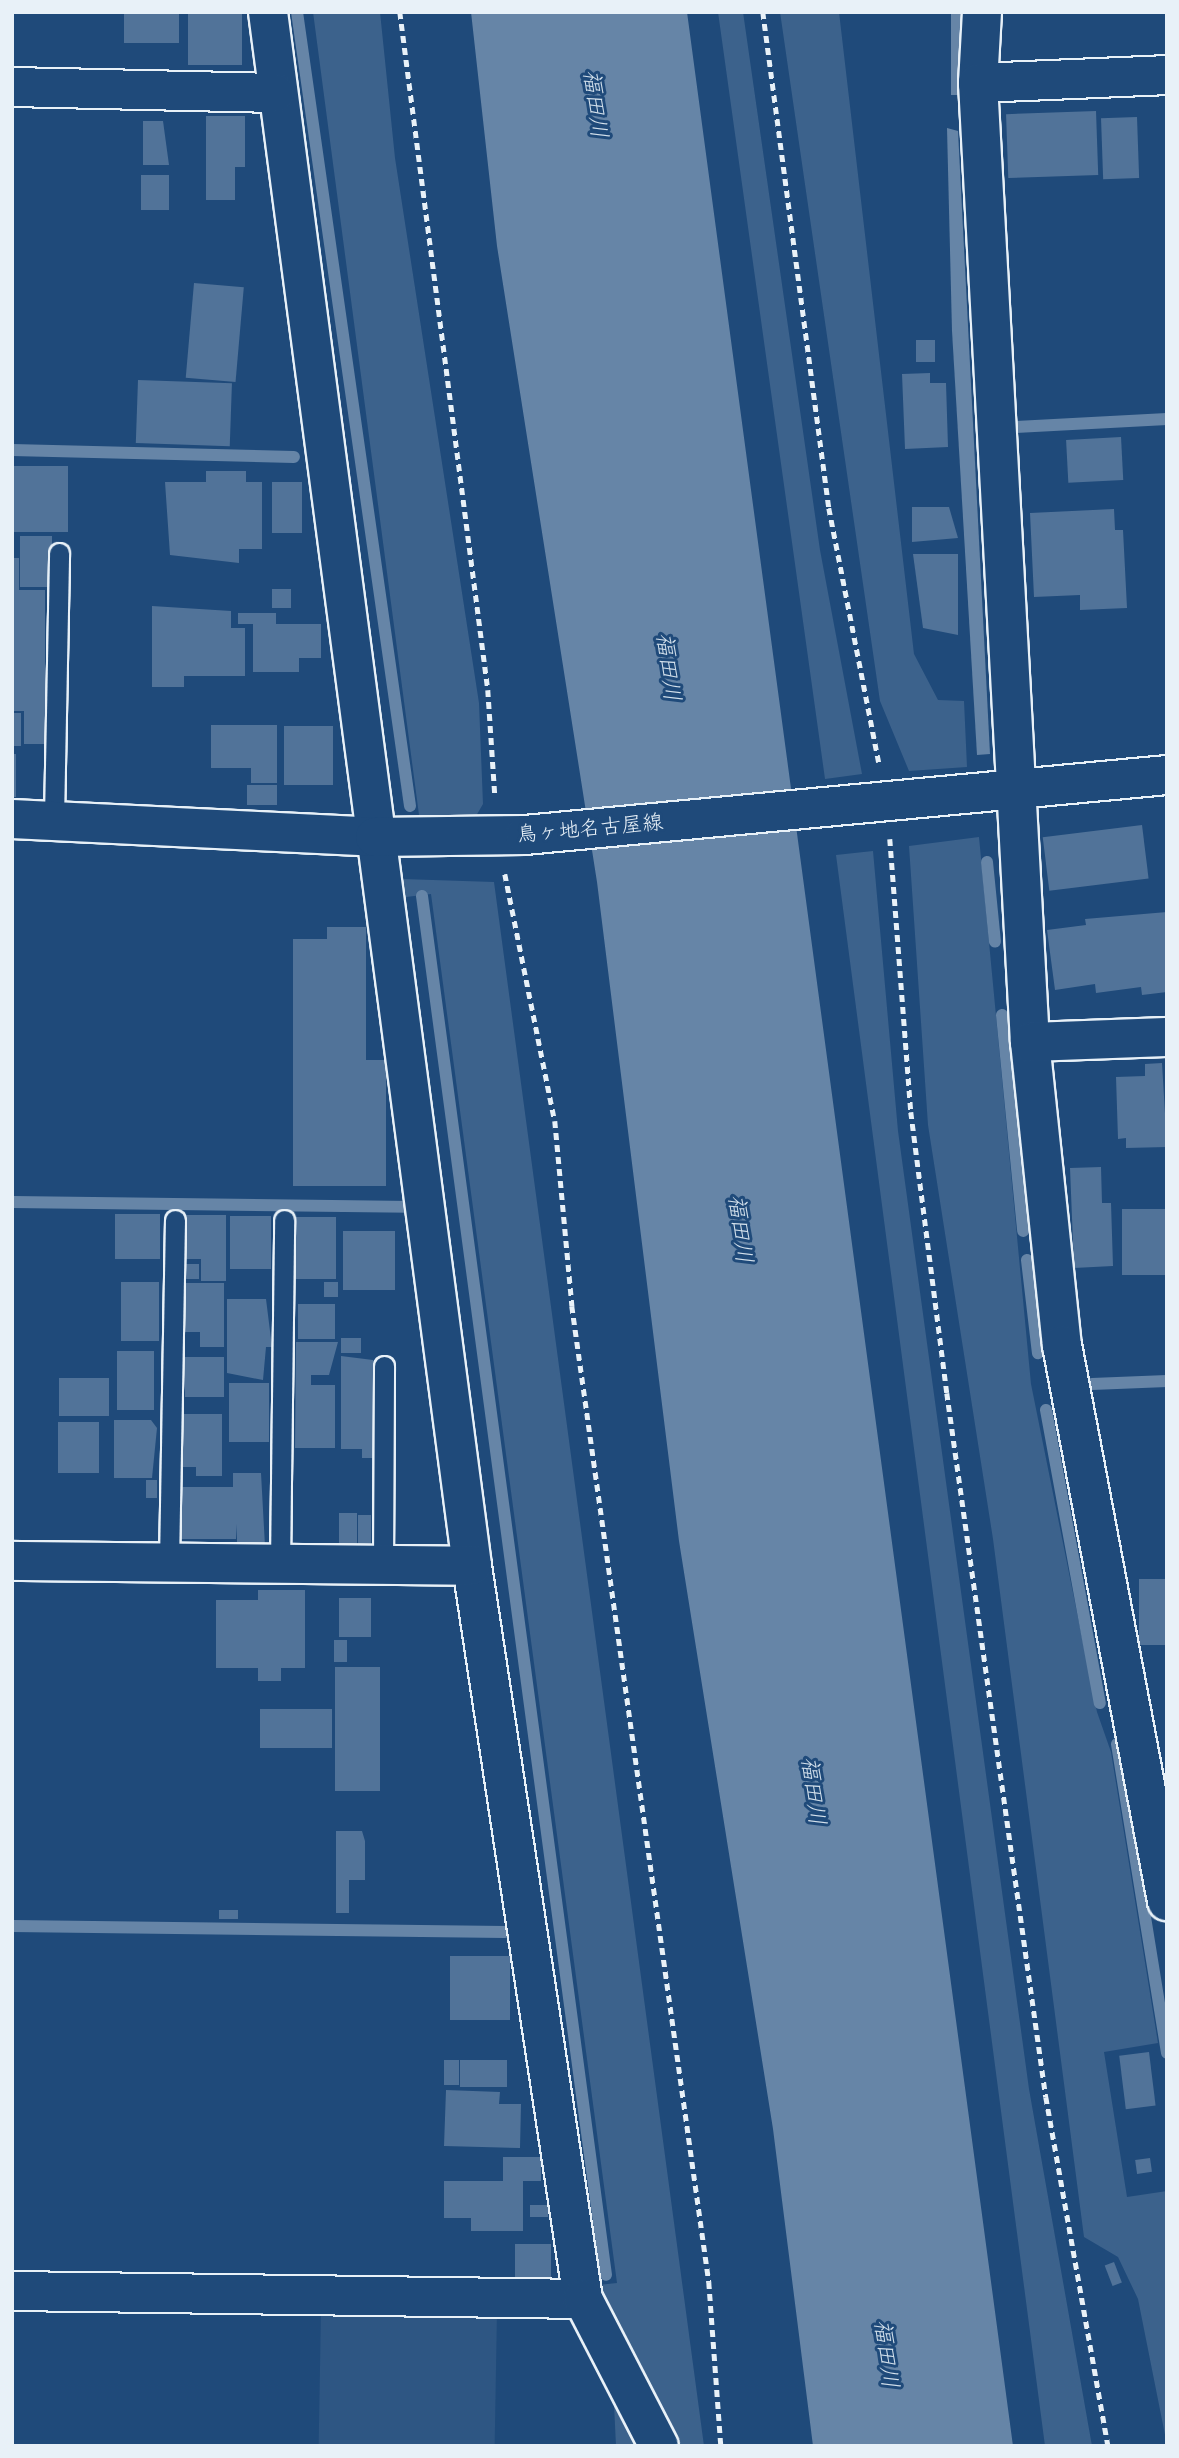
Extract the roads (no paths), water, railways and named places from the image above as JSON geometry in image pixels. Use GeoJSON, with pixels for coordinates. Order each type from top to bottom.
{"type":"FeatureCollection","features":[{"type":"Feature","properties":{"kind":"street"},"geometry":{"type":"LineString","coordinates":[[268,12],[275,93],[472,1566],[583,2299],[659,2446]]}},
{"type":"Feature","properties":{"kind":"street"},"geometry":{"type":"LineString","coordinates":[[982,12],[978,83],[1012,791],[1030,1042],[1062,1345],[1096,1541],[1152,1720],[1167,1901]]}},
{"type":"Feature","properties":{"kind":"street"},"geometry":{"type":"LineString","coordinates":[[978,83],[1167,75]]}},
{"type":"Feature","properties":{"kind":"street"},"geometry":{"type":"LineString","coordinates":[[12,88],[275,93]]}},
{"type":"Feature","properties":{"kind":"street","name":"鳥ヶ地名古屋線"},"geometry":{"type":"LineString","coordinates":[[12,819],[375,837],[511,835],[876,805],[1167,775]]}},
{"type":"Feature","properties":{"kind":"street"},"geometry":{"type":"LineString","coordinates":[[1030,1042],[1167,1037]]}},
{"type":"Feature","properties":{"kind":"street"},"geometry":{"type":"LineString","coordinates":[[12,1561],[472,1566]]}},
{"type":"Feature","properties":{"kind":"street"},"geometry":{"type":"LineString","coordinates":[[12,2291],[583,2299]]}},
{"type":"Feature","properties":{"kind":"lane"},"geometry":{"type":"LineString","coordinates":[[54,819],[59,553]]}},
{"type":"Feature","properties":{"kind":"lane"},"geometry":{"type":"LineString","coordinates":[[169,1563],[175,1220]]}},
{"type":"Feature","properties":{"kind":"lane"},"geometry":{"type":"LineString","coordinates":[[280,1564],[284,1220]]}},
{"type":"Feature","properties":{"kind":"lane"},"geometry":{"type":"LineString","coordinates":[[383,1565],[384,1366]]}},
{"type":"Feature","properties":{"kind":"water","name":"福田川"},"geometry":{"type":"Polygon","coordinates":[[[471,12],[687,12],[1013,2446],[813,2446],[773,2129],[679,1541],[597,882],[497,246],[471,12]]]}},
{"type":"Feature","properties":{"kind":"water"},"geometry":{"type":"Polygon","coordinates":[[[951,12],[962,12],[962,95],[951,95],[951,12]]]}},
{"type":"Feature","properties":{"kind":"water"},"geometry":{"type":"Polygon","coordinates":[[[947,128],[958,131],[990,754],[977,755],[952,331],[947,128]]]}},
{"type":"Feature","properties":{"kind":"waterway"},"geometry":{"type":"LineString","coordinates":[[297,12],[410,806]]}},
{"type":"Feature","properties":{"kind":"waterway"},"geometry":{"type":"LineString","coordinates":[[1014,427],[1167,419]]}},
{"type":"Feature","properties":{"kind":"waterway"},"geometry":{"type":"LineString","coordinates":[[12,450],[294,457]]}},
{"type":"Feature","properties":{"kind":"waterway"},"geometry":{"type":"LineString","coordinates":[[987,862],[995,942]]}},
{"type":"Feature","properties":{"kind":"waterway"},"geometry":{"type":"LineString","coordinates":[[422,896],[606,2275]]}},
{"type":"Feature","properties":{"kind":"waterway"},"geometry":{"type":"LineString","coordinates":[[1002,1015],[1023,1231]]}},
{"type":"Feature","properties":{"kind":"waterway"},"geometry":{"type":"LineString","coordinates":[[12,1202],[411,1207]]}},
{"type":"Feature","properties":{"kind":"waterway"},"geometry":{"type":"LineString","coordinates":[[1027,1260],[1038,1353]]}},
{"type":"Feature","properties":{"kind":"waterway"},"geometry":{"type":"LineString","coordinates":[[1092,1384],[1167,1381]]}},
{"type":"Feature","properties":{"kind":"waterway"},"geometry":{"type":"LineString","coordinates":[[1046,1410],[1100,1703]]}},
{"type":"Feature","properties":{"kind":"waterway"},"geometry":{"type":"LineString","coordinates":[[1117,1744],[1167,2053]]}},
{"type":"Feature","properties":{"kind":"waterway"},"geometry":{"type":"LineString","coordinates":[[12,1926],[505,1932]]}}]}
